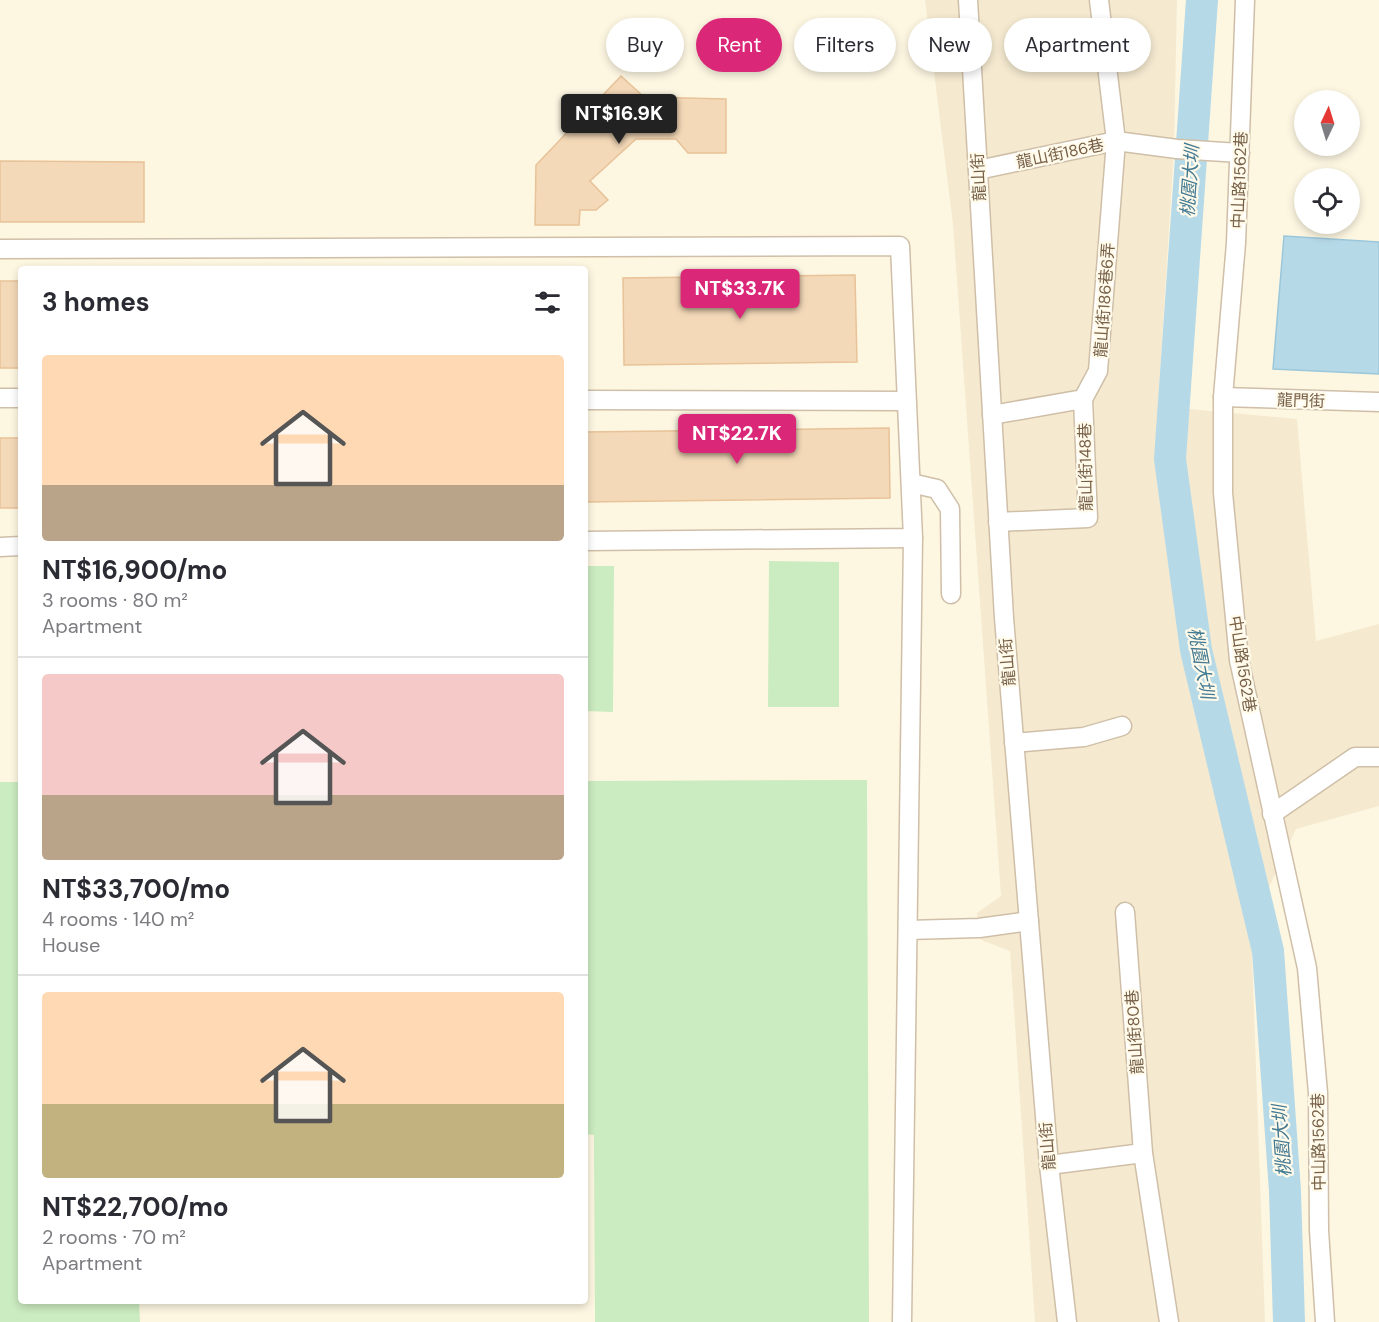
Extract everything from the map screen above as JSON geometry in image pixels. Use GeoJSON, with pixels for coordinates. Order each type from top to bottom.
{"type":"FeatureCollection","features":[{"type":"Feature","properties":{"kind":"lane","name":"龍山街"},"geometry":{"type":"LineString","coordinates":[[968,0],[1004,618],[1048,1165],[1067,1322]]}},
{"type":"Feature","properties":{"kind":"lane","name":"龍山街186巷6弄"},"geometry":{"type":"LineString","coordinates":[[1083,399],[1098,370],[1116,141],[1099,0]]}},
{"type":"Feature","properties":{"kind":"lane","name":"中山路1562巷"},"geometry":{"type":"LineString","coordinates":[[1245,0],[1236,243],[1223,397],[1223,493],[1239,660],[1307,968],[1318,1093],[1319,1230],[1325,1322]]}},
{"type":"Feature","properties":{"kind":"lane","name":"龍山街186巷"},"geometry":{"type":"LineString","coordinates":[[978,170],[1116,141],[1177,149],[1240,153]]}},
{"type":"Feature","properties":{"kind":"lane"},"geometry":{"type":"LineString","coordinates":[[0,249],[900,246],[913,538],[902,1322]]}},
{"type":"Feature","properties":{"kind":"lane","name":"龍門街"},"geometry":{"type":"LineString","coordinates":[[1223,397],[1379,402]]}},
{"type":"Feature","properties":{"kind":"lane"},"geometry":{"type":"LineString","coordinates":[[0,398],[18,398]]}},
{"type":"Feature","properties":{"kind":"lane"},"geometry":{"type":"LineString","coordinates":[[992,415],[1083,399]]}},
{"type":"Feature","properties":{"kind":"lane","name":"龍山街148巷"},"geometry":{"type":"LineString","coordinates":[[998,522],[1088,518],[1083,399]]}},
{"type":"Feature","properties":{"kind":"lane"},"geometry":{"type":"LineString","coordinates":[[588,400],[906,400]]}},
{"type":"Feature","properties":{"kind":"lane"},"geometry":{"type":"LineString","coordinates":[[910,483],[937,489],[950,508],[951,594]]}},
{"type":"Feature","properties":{"kind":"lane"},"geometry":{"type":"LineString","coordinates":[[588,541],[913,538]]}},
{"type":"Feature","properties":{"kind":"lane"},"geometry":{"type":"LineString","coordinates":[[0,547],[18,546]]}},
{"type":"Feature","properties":{"kind":"lane"},"geometry":{"type":"LineString","coordinates":[[1014,743],[1084,737],[1122,726]]}},
{"type":"Feature","properties":{"kind":"lane"},"geometry":{"type":"LineString","coordinates":[[1272,814],[1355,757],[1379,757]]}},
{"type":"Feature","properties":{"kind":"lane","name":"龍山街80巷"},"geometry":{"type":"LineString","coordinates":[[1125,912],[1143,1153],[1168,1315]]}},
{"type":"Feature","properties":{"kind":"lane"},"geometry":{"type":"LineString","coordinates":[[908,930],[979,927],[1029,921]]}},
{"type":"Feature","properties":{"kind":"lane"},"geometry":{"type":"LineString","coordinates":[[1048,1165],[1143,1153]]}},
{"type":"Feature","properties":{"kind":"shaded area"},"geometry":{"type":"Polygon","coordinates":[[[925,0],[1177,0],[1174,149],[1158,406],[1297,419],[1316,641],[1379,624],[1379,806],[1296,829],[1251,926],[1265,1322],[1035,1322],[1010,951],[981,940],[977,913],[1001,896],[953,225],[934,72],[992,72],[992,18],[927,18],[925,0]]]}},
{"type":"Feature","properties":{"kind":"green space"},"geometry":{"type":"Polygon","coordinates":[[[769,561],[839,562],[839,707],[768,707],[769,561]]]}},
{"type":"Feature","properties":{"kind":"green space"},"geometry":{"type":"Polygon","coordinates":[[[588,566],[614,566],[613,712],[588,711],[588,566]]]}},
{"type":"Feature","properties":{"kind":"green space"},"geometry":{"type":"Polygon","coordinates":[[[867,780],[869,1322],[595,1322],[594,1135],[588,1134],[588,781],[867,780]]]}},
{"type":"Feature","properties":{"kind":"green space"},"geometry":{"type":"Polygon","coordinates":[[[0,782],[18,782],[18,1304],[139,1304],[140,1322],[0,1322],[0,782]]]}},
{"type":"Feature","properties":{"kind":"water"},"geometry":{"type":"Polygon","coordinates":[[[1284,236],[1379,242],[1379,374],[1273,369],[1284,236]]]}},
{"type":"Feature","properties":{"kind":"building"},"geometry":{"type":"Polygon","coordinates":[[[621,76],[644,97],[726,99],[726,153],[688,153],[676,139],[636,139],[590,181],[608,200],[596,210],[580,210],[579,225],[535,225],[536,165],[621,76]]]}},
{"type":"Feature","properties":{"kind":"building"},"geometry":{"type":"Polygon","coordinates":[[[0,161],[144,162],[144,222],[0,222],[0,161]]]}},
{"type":"Feature","properties":{"kind":"building"},"geometry":{"type":"Polygon","coordinates":[[[855,275],[857,362],[624,365],[623,278],[855,275]]]}},
{"type":"Feature","properties":{"kind":"building"},"geometry":{"type":"Polygon","coordinates":[[[0,281],[18,281],[18,368],[0,368],[0,281]]]}},
{"type":"Feature","properties":{"kind":"building"},"geometry":{"type":"Polygon","coordinates":[[[889,428],[890,498],[588,502],[588,432],[889,428]]]}},
{"type":"Feature","properties":{"kind":"building"},"geometry":{"type":"Polygon","coordinates":[[[0,438],[18,438],[18,508],[0,508],[0,438]]]}},
{"type":"Feature","properties":{"kind":"waterway","name":"桃園大圳"},"geometry":{"type":"LineString","coordinates":[[1202,0],[1170,459],[1196,650],[1268,951],[1285,1191],[1289,1322]]}}]}
